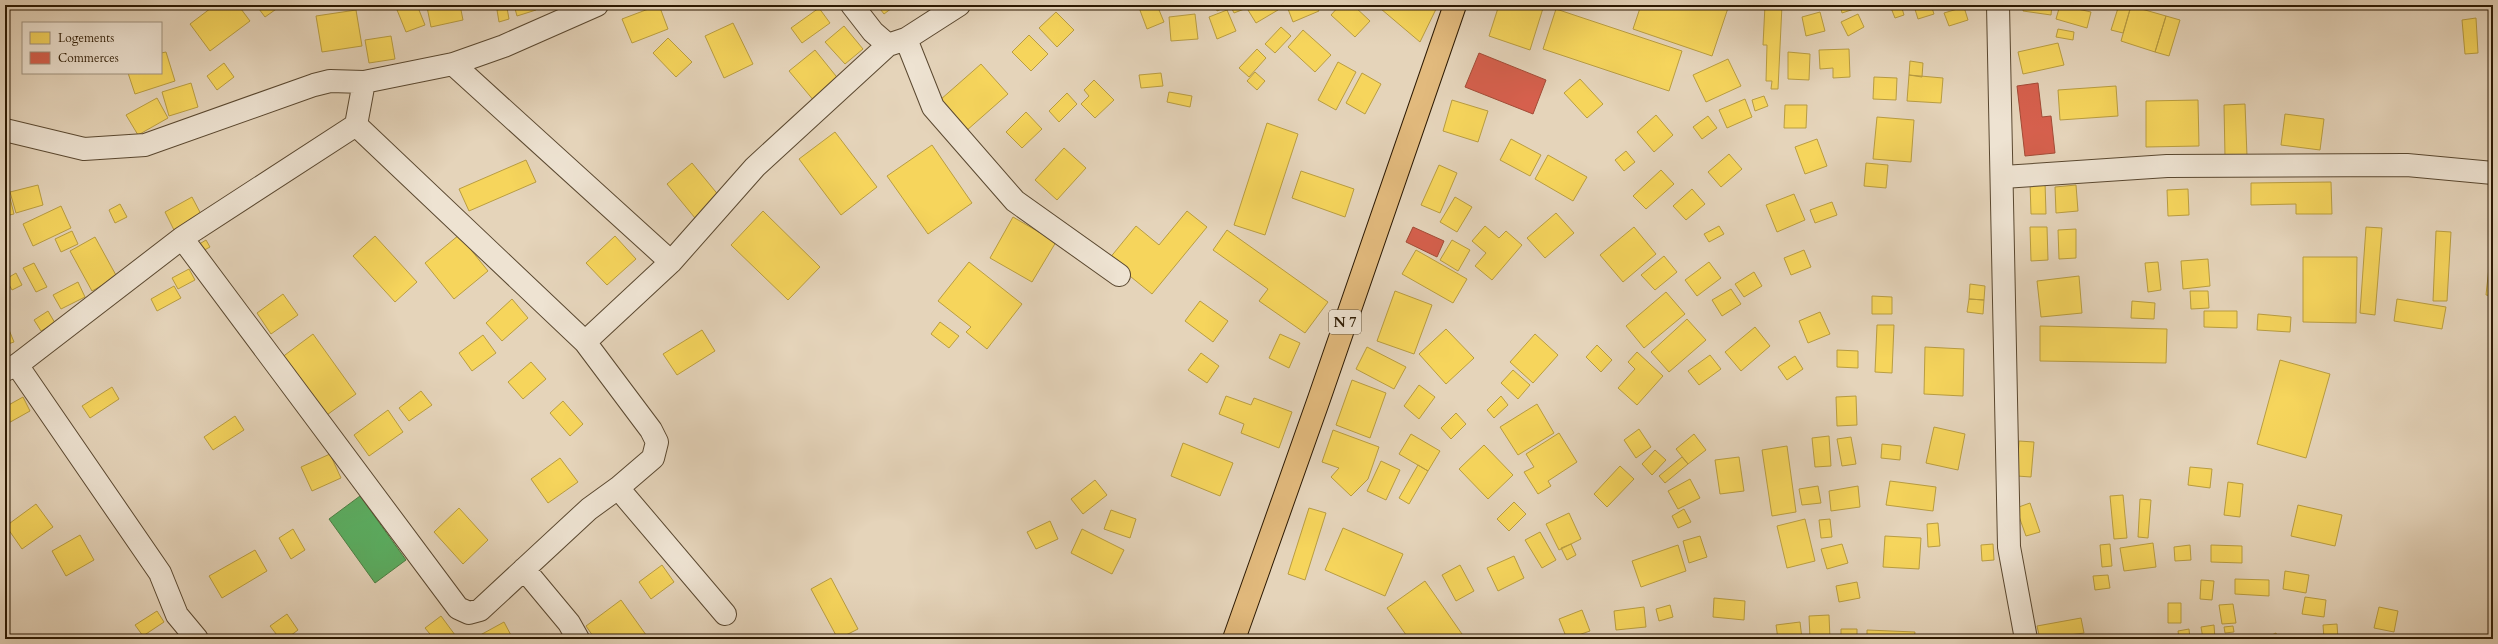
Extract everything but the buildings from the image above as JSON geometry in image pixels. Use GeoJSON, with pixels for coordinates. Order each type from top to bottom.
{"type":"FeatureCollection","features":[{"type":"Feature","properties":{"kind":"main road","name":"N 7"},"geometry":{"type":"LineString","coordinates":[[1234,639],[1319,400],[1455,5]]}},
{"type":"Feature","properties":{"kind":"street"},"geometry":{"type":"LineString","coordinates":[[5,130],[84,149],[145,145],[314,85],[330,81],[364,82],[453,64],[504,46],[597,5]]}},
{"type":"Feature","properties":{"kind":"street"},"geometry":{"type":"LineString","coordinates":[[852,5],[873,32],[897,42],[933,106],[1015,201],[1119,275]]}},
{"type":"Feature","properties":{"kind":"street"},"geometry":{"type":"LineString","coordinates":[[585,342],[671,262],[755,167],[897,42],[959,5]]}},
{"type":"Feature","properties":{"kind":"street"},"geometry":{"type":"LineString","coordinates":[[1998,5],[2003,177],[2004,359],[2009,547],[2026,639]]}},
{"type":"Feature","properties":{"kind":"street"},"geometry":{"type":"LineString","coordinates":[[453,64],[671,262]]}},
{"type":"Feature","properties":{"kind":"street"},"geometry":{"type":"LineString","coordinates":[[197,639],[177,615],[160,573],[11,368],[182,238],[356,125],[364,82]]}},
{"type":"Feature","properties":{"kind":"street"},"geometry":{"type":"LineString","coordinates":[[182,238],[458,608],[469,613],[480,610],[589,509],[618,488],[653,458],[657,442],[651,430],[585,342],[356,125]]}},
{"type":"Feature","properties":{"kind":"street"},"geometry":{"type":"LineString","coordinates":[[2003,177],[2167,166],[2407,165],[2493,173]]}},
{"type":"Feature","properties":{"kind":"street"},"geometry":{"type":"LineString","coordinates":[[618,488],[725,614]]}},
{"type":"Feature","properties":{"kind":"street"},"geometry":{"type":"LineString","coordinates":[[524,569],[569,623],[578,639]]}}]}
